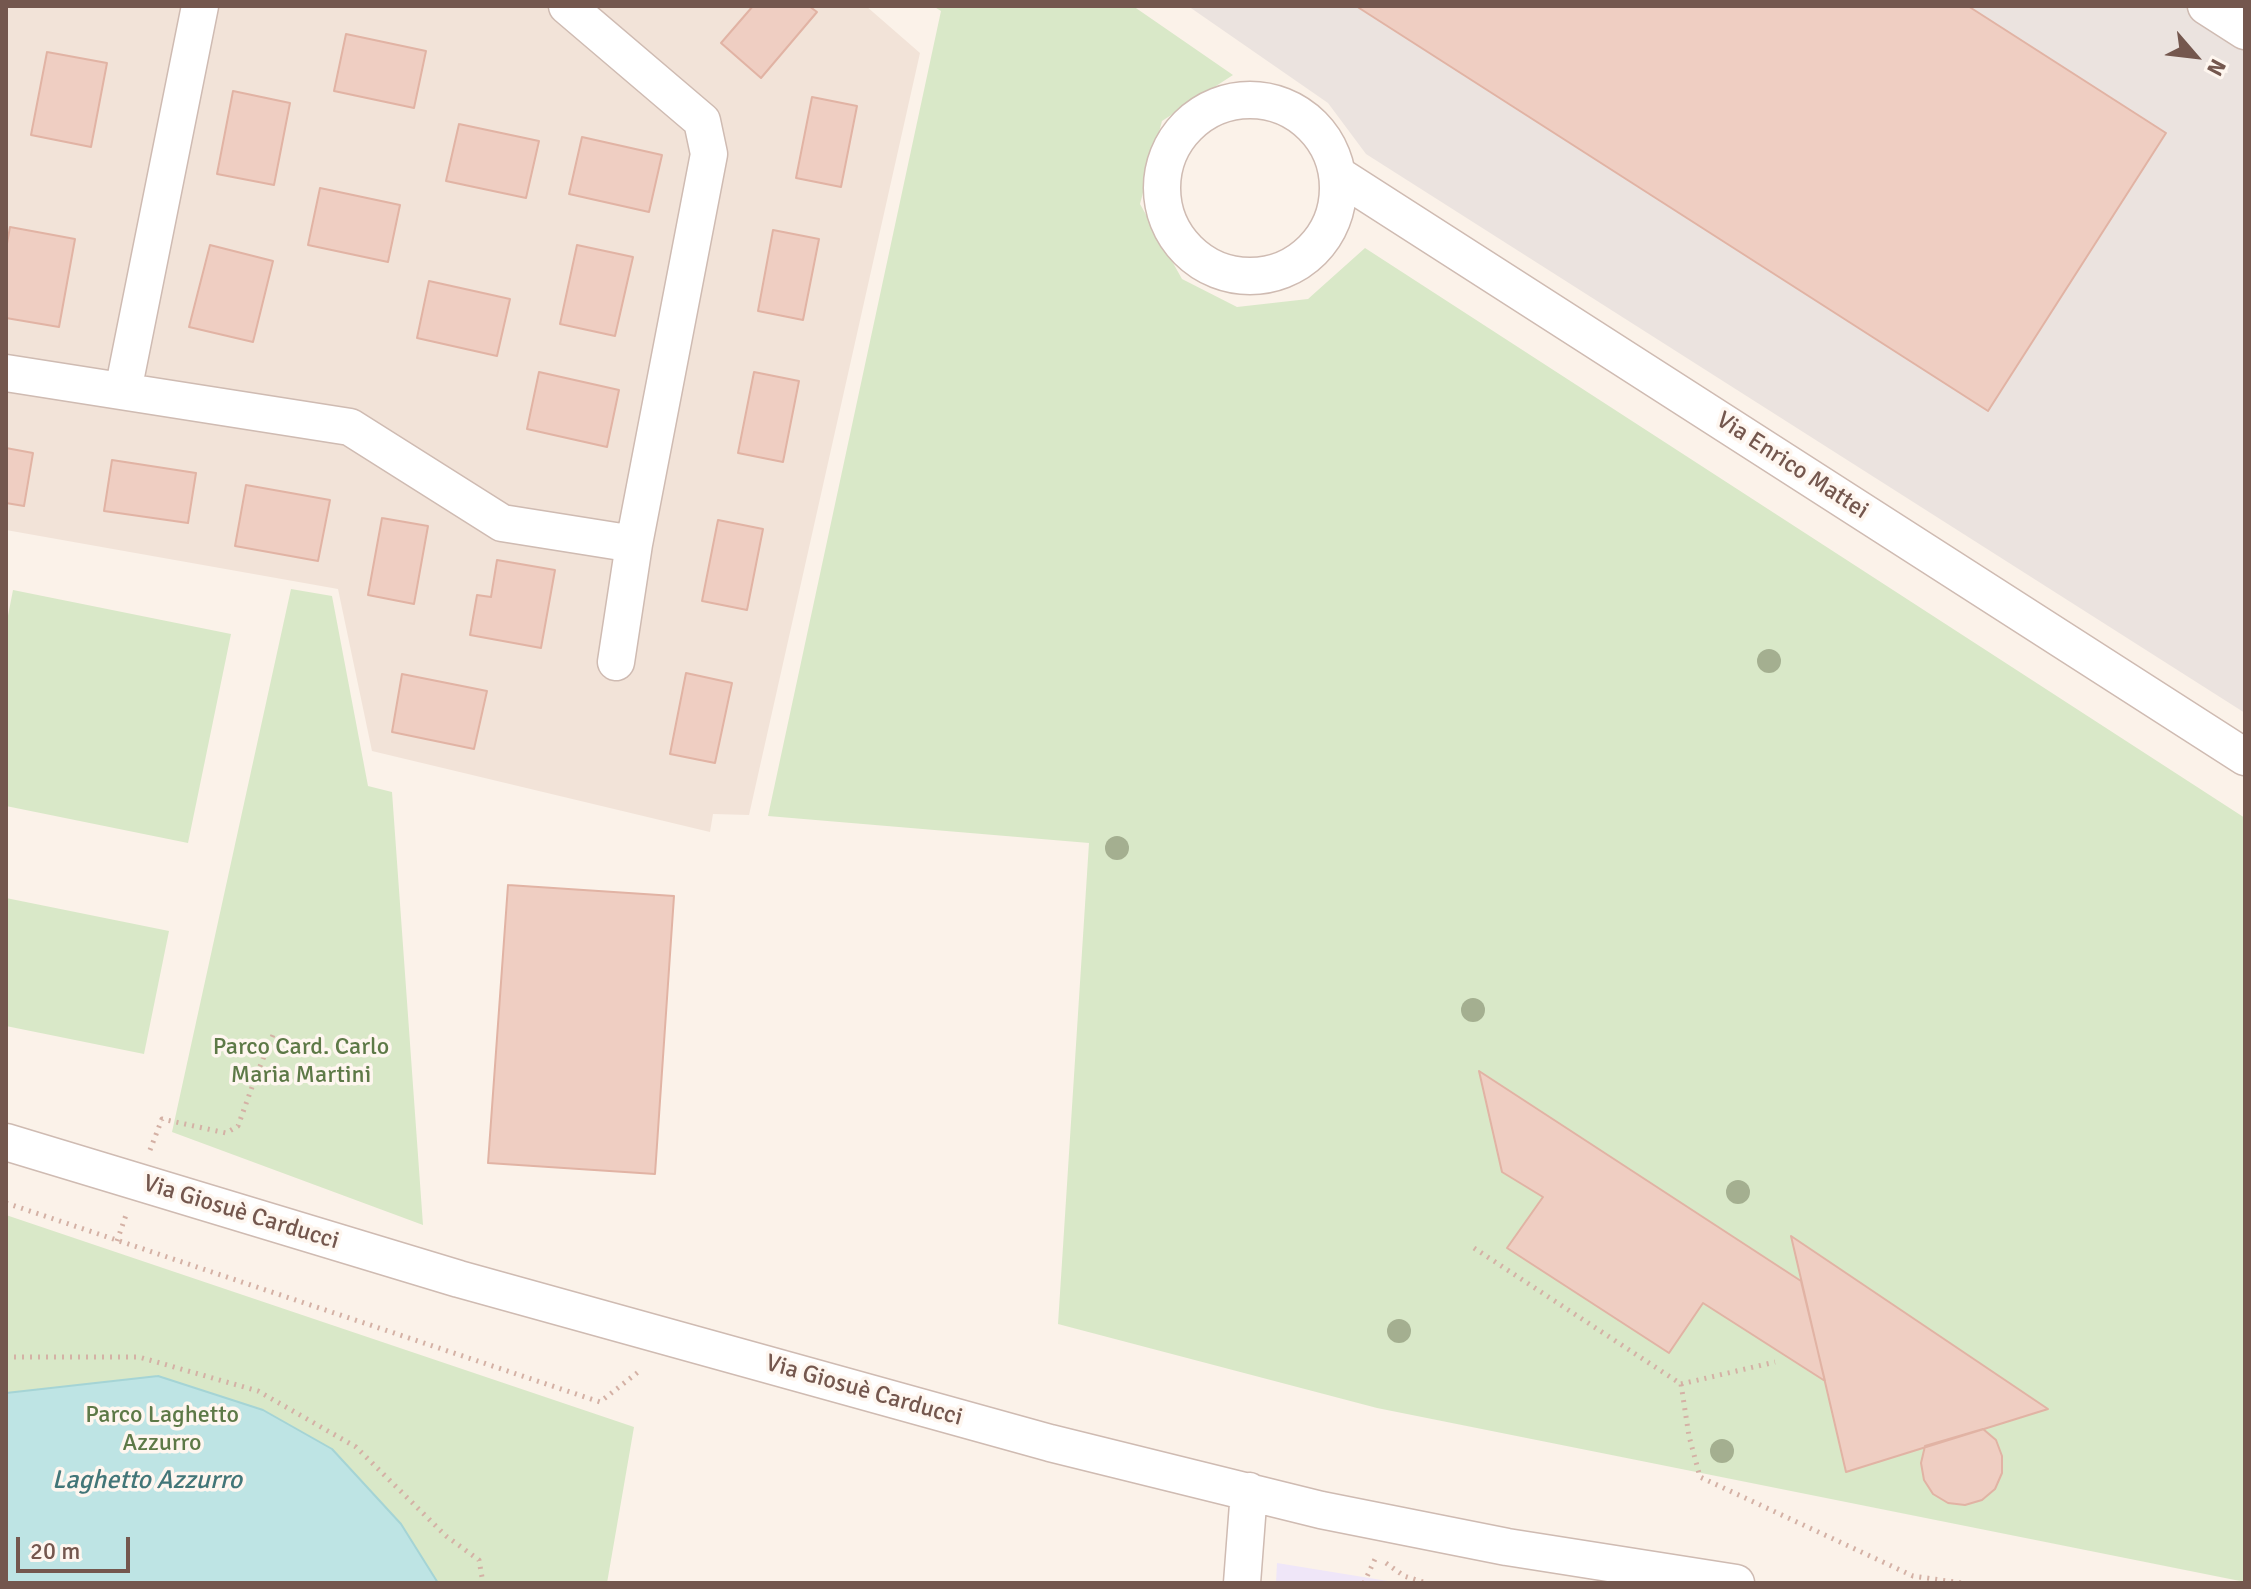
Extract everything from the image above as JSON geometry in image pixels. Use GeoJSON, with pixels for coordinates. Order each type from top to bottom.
{"type":"FeatureCollection","features":[{"type":"Feature","properties":{"kind":"street"},"geometry":{"type":"LineString","coordinates":[[123,391],[200,6]]}},
{"type":"Feature","properties":{"kind":"street"},"geometry":{"type":"LineString","coordinates":[[567,6],[702,121],[709,154],[634,544],[616,662]]}},
{"type":"Feature","properties":{"kind":"street"},"geometry":{"type":"LineString","coordinates":[[2206,6],[2245,31]]}},
{"type":"Feature","properties":{"kind":"street"},"geometry":{"type":"LineString","coordinates":[[1255,99],[1284,105],[1310,121],[1329,146],[1338,175],[1337,203],[1328,230],[1311,252],[1288,268],[1261,276],[1232,275],[1206,265],[1184,248],[1169,224],[1161,197],[1163,166],[1175,138],[1197,116],[1224,102],[1255,99]]}},
{"type":"Feature","properties":{"kind":"street","name":"Via Enrico Mattei"},"geometry":{"type":"LineString","coordinates":[[1338,175],[2242,749]]}},
{"type":"Feature","properties":{"kind":"street"},"geometry":{"type":"LineString","coordinates":[[6,373],[350,427],[502,523],[634,544]]}},
{"type":"Feature","properties":{"kind":"street","name":"Via Giosuè Carducci"},"geometry":{"type":"LineString","coordinates":[[6,1142],[471,1282],[1050,1443],[1321,1510],[1507,1547],[1736,1583]]}},
{"type":"Feature","properties":{"kind":"street"},"geometry":{"type":"LineString","coordinates":[[1242,1583],[1249,1491]]}},
{"type":"Feature","properties":{"kind":"path"},"geometry":{"type":"LineString","coordinates":[[162,1119],[226,1133],[238,1126],[275,1030]]}},
{"type":"Feature","properties":{"kind":"path"},"geometry":{"type":"LineString","coordinates":[[6,1203],[600,1402],[642,1369]]}},
{"type":"Feature","properties":{"kind":"path"},"geometry":{"type":"LineString","coordinates":[[1474,1248],[1681,1384],[1775,1362]]}},
{"type":"Feature","properties":{"kind":"path"},"geometry":{"type":"LineString","coordinates":[[6,1357],[139,1357],[258,1391],[356,1447],[446,1536],[479,1560],[483,1583]]}},
{"type":"Feature","properties":{"kind":"path"},"geometry":{"type":"LineString","coordinates":[[1681,1384],[1689,1436],[1700,1477],[1913,1576],[1961,1583]]}},
{"type":"Feature","properties":{"kind":"path"},"geometry":{"type":"LineString","coordinates":[[1362,1553],[1376,1556],[1404,1576],[1426,1583]]}},
{"type":"Feature","properties":{"kind":"path"},"geometry":{"type":"LineString","coordinates":[[1364,1583],[1376,1556]]}},
{"type":"Feature","properties":{"kind":"shaded area"},"geometry":{"type":"Polygon","coordinates":[[[6,6],[866,6],[920,53],[749,815],[713,814],[710,832],[372,751],[338,589],[6,530],[6,6]]]}},
{"type":"Feature","properties":{"kind":"shaded area"},"geometry":{"type":"Polygon","coordinates":[[[1188,6],[2245,6],[2245,713],[1366,154],[1328,103],[1188,6]]]}},
{"type":"Feature","properties":{"kind":"shaded area"},"geometry":{"type":"Polygon","coordinates":[[[1277,1563],[1400,1583],[1276,1583],[1277,1563]]]}},
{"type":"Feature","properties":{"kind":"green space"},"geometry":{"type":"Polygon","coordinates":[[[933,6],[1133,6],[1233,75],[1162,121],[1140,204],[1182,279],[1237,307],[1308,299],[1365,248],[2245,818],[2245,1582],[1377,1408],[1058,1324],[1089,843],[768,816],[941,11],[933,6]]]}},
{"type":"Feature","properties":{"kind":"green space","name":"Parco Card. Carlo Maria Martini"},"geometry":{"type":"Polygon","coordinates":[[[291,589],[332,596],[368,786],[392,792],[423,1225],[172,1132],[291,589]]]}},
{"type":"Feature","properties":{"kind":"green space"},"geometry":{"type":"Polygon","coordinates":[[[13,590],[231,634],[188,843],[6,806],[6,626],[13,590]]]}},
{"type":"Feature","properties":{"kind":"green space"},"geometry":{"type":"Polygon","coordinates":[[[6,898],[169,931],[144,1054],[6,1026],[6,898]]]}},
{"type":"Feature","properties":{"kind":"green space","name":"Parco Laghetto Azzurro"},"geometry":{"type":"Polygon","coordinates":[[[6,1215],[634,1427],[607,1583],[6,1583],[6,1215]]]}},
{"type":"Feature","properties":{"kind":"water","name":"Laghetto Azzurro"},"geometry":{"type":"Polygon","coordinates":[[[158,1376],[263,1410],[332,1449],[401,1524],[438,1583],[6,1583],[6,1393],[158,1376]]]}},
{"type":"Feature","properties":{"kind":"building"},"geometry":{"type":"Polygon","coordinates":[[[753,6],[809,6],[817,12],[761,78],[721,43],[753,6]]]}},
{"type":"Feature","properties":{"kind":"building"},"geometry":{"type":"Polygon","coordinates":[[[1356,6],[1968,6],[2166,133],[1988,411],[1356,6]]]}},
{"type":"Feature","properties":{"kind":"building"},"geometry":{"type":"Polygon","coordinates":[[[346,34],[426,51],[414,108],[334,91],[346,34]]]}},
{"type":"Feature","properties":{"kind":"building"},"geometry":{"type":"Polygon","coordinates":[[[47,52],[107,63],[91,147],[31,135],[47,52]]]}},
{"type":"Feature","properties":{"kind":"building"},"geometry":{"type":"Polygon","coordinates":[[[233,91],[290,103],[274,185],[217,174],[233,91]]]}},
{"type":"Feature","properties":{"kind":"building"},"geometry":{"type":"Polygon","coordinates":[[[812,97],[857,106],[841,187],[796,178],[812,97]]]}},
{"type":"Feature","properties":{"kind":"building"},"geometry":{"type":"Polygon","coordinates":[[[459,124],[539,141],[526,198],[446,181],[459,124]]]}},
{"type":"Feature","properties":{"kind":"building"},"geometry":{"type":"Polygon","coordinates":[[[582,137],[662,155],[649,212],[569,194],[582,137]]]}},
{"type":"Feature","properties":{"kind":"building"},"geometry":{"type":"Polygon","coordinates":[[[320,188],[400,205],[388,262],[308,245],[320,188]]]}},
{"type":"Feature","properties":{"kind":"building"},"geometry":{"type":"Polygon","coordinates":[[[10,227],[75,239],[59,327],[6,318],[6,249],[10,227]]]}},
{"type":"Feature","properties":{"kind":"building"},"geometry":{"type":"Polygon","coordinates":[[[773,230],[819,239],[803,320],[758,311],[773,230]]]}},
{"type":"Feature","properties":{"kind":"building"},"geometry":{"type":"Polygon","coordinates":[[[210,245],[273,261],[253,342],[189,327],[210,245]]]}},
{"type":"Feature","properties":{"kind":"building"},"geometry":{"type":"Polygon","coordinates":[[[577,245],[633,257],[615,336],[560,324],[577,245]]]}},
{"type":"Feature","properties":{"kind":"building"},"geometry":{"type":"Polygon","coordinates":[[[429,281],[510,299],[497,356],[417,338],[429,281]]]}},
{"type":"Feature","properties":{"kind":"building"},"geometry":{"type":"Polygon","coordinates":[[[539,372],[619,390],[607,447],[527,429],[539,372]]]}},
{"type":"Feature","properties":{"kind":"building"},"geometry":{"type":"Polygon","coordinates":[[[754,372],[799,381],[783,462],[738,453],[754,372]]]}},
{"type":"Feature","properties":{"kind":"building"},"geometry":{"type":"Polygon","coordinates":[[[6,448],[33,453],[24,506],[6,503],[6,448]]]}},
{"type":"Feature","properties":{"kind":"building"},"geometry":{"type":"Polygon","coordinates":[[[112,460],[196,473],[188,523],[104,511],[112,460]]]}},
{"type":"Feature","properties":{"kind":"building"},"geometry":{"type":"Polygon","coordinates":[[[246,485],[330,500],[318,561],[235,546],[246,485]]]}},
{"type":"Feature","properties":{"kind":"building"},"geometry":{"type":"Polygon","coordinates":[[[382,518],[428,526],[414,604],[368,595],[382,518]]]}},
{"type":"Feature","properties":{"kind":"building"},"geometry":{"type":"Polygon","coordinates":[[[718,520],[763,529],[747,610],[702,601],[718,520]]]}},
{"type":"Feature","properties":{"kind":"building"},"geometry":{"type":"Polygon","coordinates":[[[497,560],[555,570],[541,648],[470,635],[477,595],[491,597],[497,560]]]}},
{"type":"Feature","properties":{"kind":"building"},"geometry":{"type":"Polygon","coordinates":[[[686,673],[732,683],[715,763],[670,754],[686,673]]]}},
{"type":"Feature","properties":{"kind":"building"},"geometry":{"type":"Polygon","coordinates":[[[402,674],[487,691],[474,749],[392,732],[402,674]]]}},
{"type":"Feature","properties":{"kind":"building"},"geometry":{"type":"Polygon","coordinates":[[[508,885],[674,896],[655,1174],[488,1163],[508,885]]]}},
{"type":"Feature","properties":{"kind":"building"},"geometry":{"type":"Polygon","coordinates":[[[1479,1071],[1801,1281],[1825,1381],[1703,1303],[1669,1353],[1507,1248],[1543,1197],[1502,1172],[1479,1071]]]}},
{"type":"Feature","properties":{"kind":"building"},"geometry":{"type":"Polygon","coordinates":[[[1791,1236],[2048,1409],[1846,1472],[1791,1236]]]}},
{"type":"Feature","properties":{"kind":"building"},"geometry":{"type":"Polygon","coordinates":[[[1983,1429],[1996,1440],[2002,1456],[2002,1473],[1995,1489],[1982,1500],[1965,1505],[1948,1503],[1933,1494],[1924,1480],[1921,1463],[1925,1446],[1983,1429]]]}}]}
